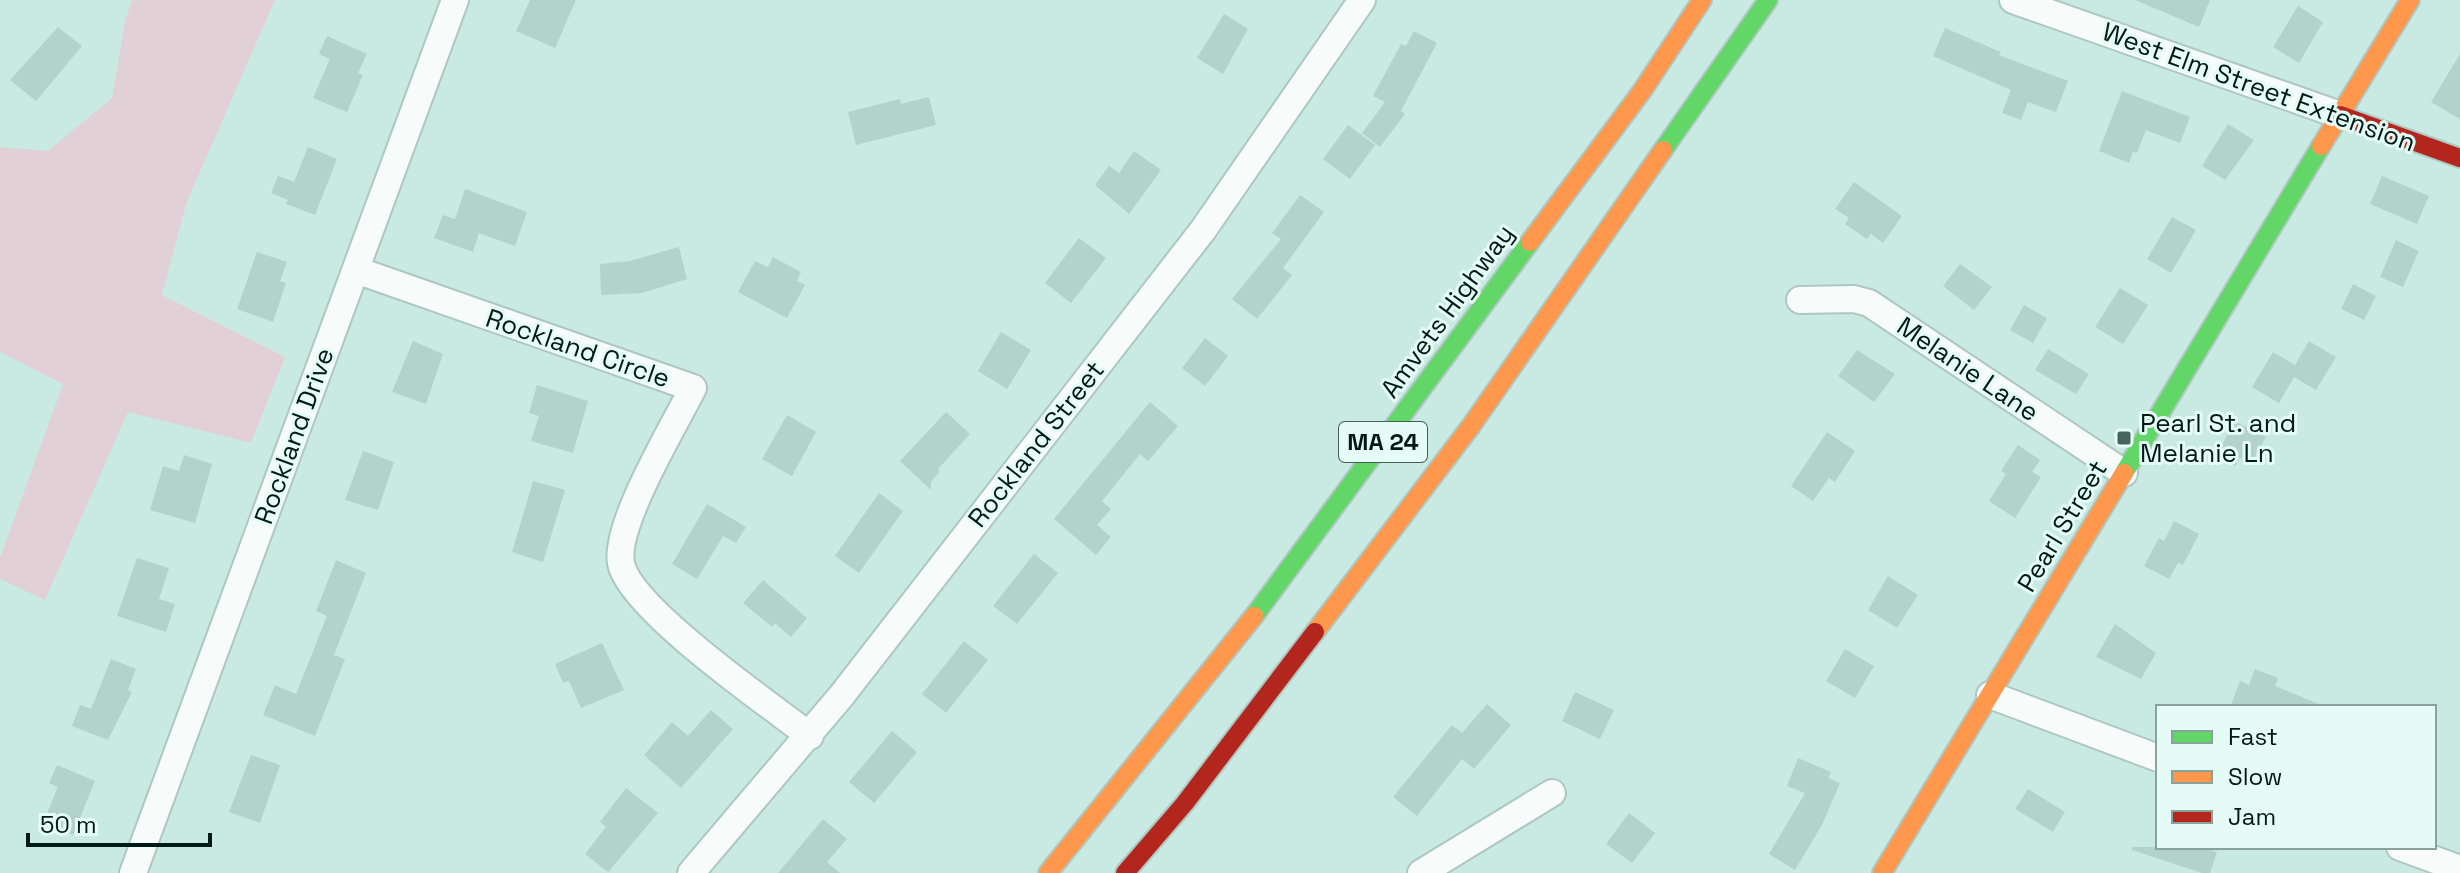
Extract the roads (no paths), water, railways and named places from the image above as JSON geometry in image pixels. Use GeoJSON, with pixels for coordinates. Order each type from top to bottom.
{"type":"FeatureCollection","features":[{"type":"Feature","properties":{"kind":"main road","name":"Amvets Highway"},"geometry":{"type":"LineString","coordinates":[[1048,873],[1237,639],[1642,91],[1702,0]]}},
{"type":"Feature","properties":{"kind":"main road","name":"MA 24"},"geometry":{"type":"LineString","coordinates":[[1125,873],[1215,765],[1471,426],[1768,0]]}},
{"type":"Feature","properties":{"kind":"main road","name":"Pearl Street"},"geometry":{"type":"LineString","coordinates":[[1882,873],[2410,0]]}},
{"type":"Feature","properties":{"kind":"main road","name":"West Elm Street Extension"},"geometry":{"type":"LineString","coordinates":[[2340,115],[2460,158]]}},
{"type":"Feature","properties":{"kind":"street","name":"Rockland Drive"},"geometry":{"type":"LineString","coordinates":[[133,873],[455,0]]}},
{"type":"Feature","properties":{"kind":"street","name":"Rockland Street"},"geometry":{"type":"LineString","coordinates":[[691,873],[810,736],[1203,230],[1362,0]]}},
{"type":"Feature","properties":{"kind":"street","name":"West Elm Street Extension"},"geometry":{"type":"LineString","coordinates":[[2013,0],[2340,115]]}},
{"type":"Feature","properties":{"kind":"street","name":"Rockland Circle"},"geometry":{"type":"LineString","coordinates":[[356,270],[693,388],[632,509],[622,541],[621,562],[628,581],[664,620],[810,736]]}},
{"type":"Feature","properties":{"kind":"street","name":"Melanie Lane"},"geometry":{"type":"LineString","coordinates":[[1800,300],[1854,299],[1869,303],[2124,473]]}},
{"type":"Feature","properties":{"kind":"street"},"geometry":{"type":"LineString","coordinates":[[1990,695],[2156,757]]}},
{"type":"Feature","properties":{"kind":"street"},"geometry":{"type":"LineString","coordinates":[[1421,873],[1552,793]]}},
{"type":"Feature","properties":{"kind":"street"},"geometry":{"type":"LineString","coordinates":[[2405,849],[2460,869]]}},
{"type":"Feature","properties":{"kind":"place","name":"Pearl St. and Melanie Ln"},"geometry":{"type":"Point","coordinates":[2124,438]}}]}
